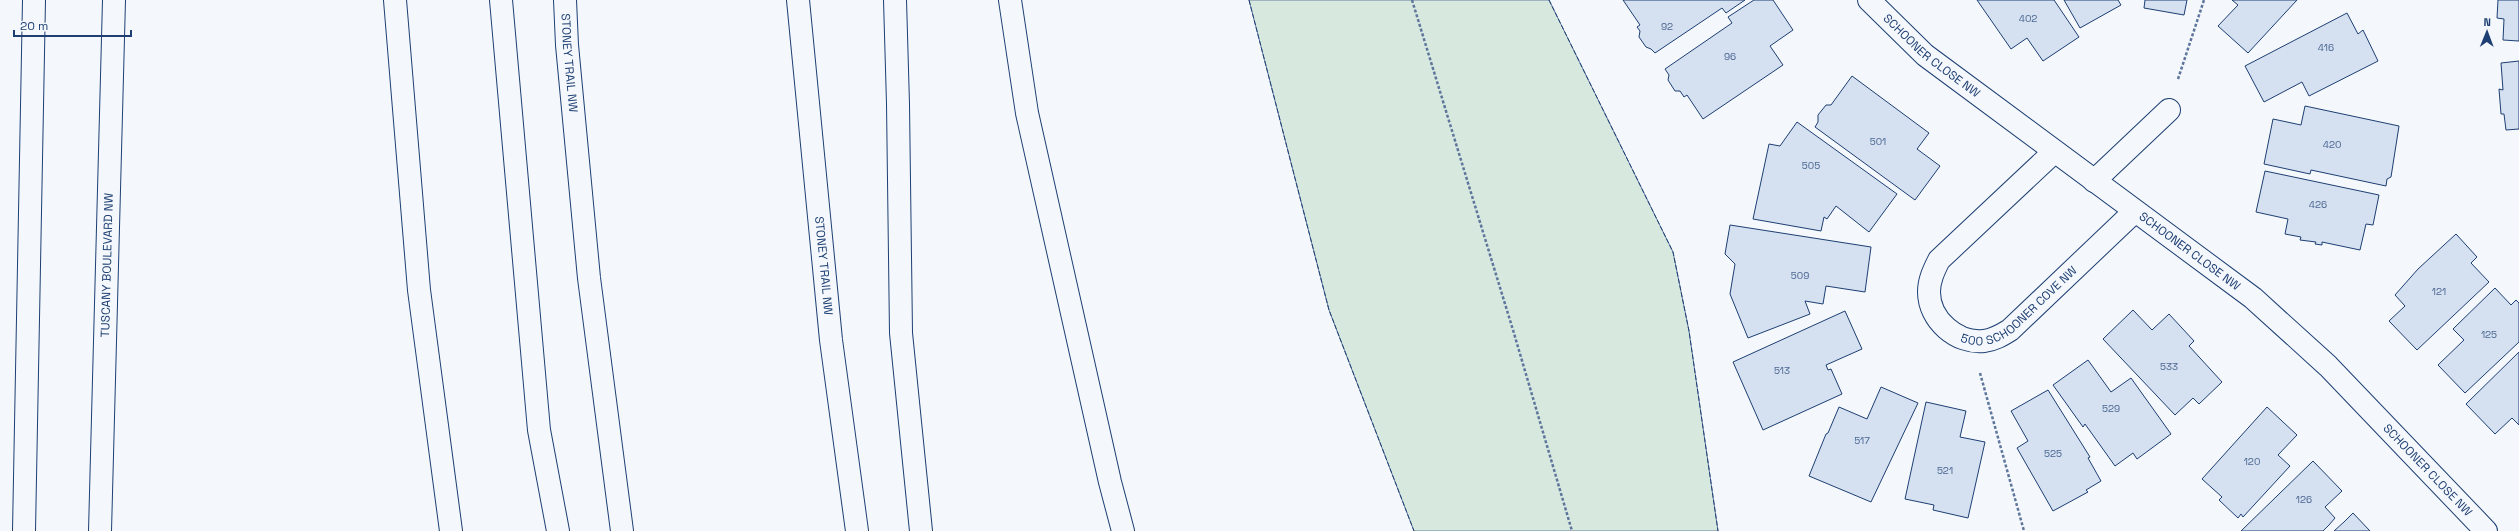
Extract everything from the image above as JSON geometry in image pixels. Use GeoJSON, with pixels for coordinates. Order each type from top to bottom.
{"type":"FeatureCollection","features":[{"type":"Feature","properties":{"kind":"main road"},"geometry":{"type":"LineString","coordinates":[[24,531],[34,0]]}},
{"type":"Feature","properties":{"kind":"main road","name":"TUSCANY BOULEVARD NW"},"geometry":{"type":"LineString","coordinates":[[100,531],[114,0]]}},
{"type":"Feature","properties":{"kind":"main road"},"geometry":{"type":"LineString","coordinates":[[394,0],[419,290],[451,531]]}},
{"type":"Feature","properties":{"kind":"main road"},"geometry":{"type":"LineString","coordinates":[[501,0],[539,430],[558,531]]}},
{"type":"Feature","properties":{"kind":"main road","name":"STONEY TRAIL NW"},"geometry":{"type":"LineString","coordinates":[[565,0],[567,45],[589,278],[622,531]]}},
{"type":"Feature","properties":{"kind":"main road","name":"STONEY TRAIL NW"},"geometry":{"type":"LineString","coordinates":[[798,0],[831,340],[857,531]]}},
{"type":"Feature","properties":{"kind":"main road"},"geometry":{"type":"LineString","coordinates":[[895,0],[898,104],[900,333],[921,531]]}},
{"type":"Feature","properties":{"kind":"main road"},"geometry":{"type":"LineString","coordinates":[[1010,0],[1027,113],[1110,482],[1123,531]]}},
{"type":"Feature","properties":{"kind":"main road","name":"SCHOONER CLOSE NW"},"geometry":{"type":"LineString","coordinates":[[1869,0],[1925,55],[2134,212],[2253,298],[2334,372],[2486,531]]}},
{"type":"Feature","properties":{"kind":"main road"},"geometry":{"type":"LineString","coordinates":[[2094,181],[2169,110]]}},
{"type":"Feature","properties":{"kind":"main road","name":"500 SCHOONER COVE NW"},"geometry":{"type":"LineString","coordinates":[[2054,152],[1939,260],[1931,275],[1929,292],[1932,309],[1941,324],[1954,335],[1971,340],[1985,340],[1998,337],[2010,330],[2134,212]]}},
{"type":"Feature","properties":{"kind":"path"},"geometry":{"type":"LineString","coordinates":[[1412,0],[1513,330],[1572,531]]}},
{"type":"Feature","properties":{"kind":"path"},"geometry":{"type":"LineString","coordinates":[[2169,110],[2204,0]]}},
{"type":"Feature","properties":{"kind":"path"},"geometry":{"type":"LineString","coordinates":[[1971,340],[2024,531]]}},
{"type":"Feature","properties":{"kind":"shaded area"},"geometry":{"type":"Polygon","coordinates":[[[1249,0],[1549,0],[1673,252],[1689,331],[1718,531],[1414,531],[1329,310],[1249,0]]]}},
{"type":"Feature","properties":{"kind":"building"},"geometry":{"type":"Polygon","coordinates":[[[1623,0],[1745,0],[1726,13],[1722,8],[1655,53],[1646,47],[1639,37],[1640,31],[1637,27],[1640,25],[1623,0]]]}},
{"type":"Feature","properties":{"kind":"building"},"geometry":{"type":"Polygon","coordinates":[[[1754,0],[1773,0],[1793,30],[1770,46],[1783,65],[1703,119],[1687,95],[1684,97],[1680,91],[1675,91],[1668,80],[1669,75],[1665,69],[1732,23],[1728,17],[1754,0]]]}},
{"type":"Feature","properties":{"kind":"building"},"geometry":{"type":"Polygon","coordinates":[[[1977,0],[2054,0],[2079,37],[2043,61],[2027,38],[2011,49],[1977,0]]]}},
{"type":"Feature","properties":{"kind":"building"},"geometry":{"type":"Polygon","coordinates":[[[2064,0],[2118,0],[2121,5],[2080,28],[2064,0]]]}},
{"type":"Feature","properties":{"kind":"building"},"geometry":{"type":"Polygon","coordinates":[[[2145,0],[2187,0],[2184,15],[2144,8],[2145,0]]]}},
{"type":"Feature","properties":{"kind":"building"},"geometry":{"type":"Polygon","coordinates":[[[2232,0],[2297,0],[2248,53],[2218,26],[2238,5],[2232,0]]]}},
{"type":"Feature","properties":{"kind":"building"},"geometry":{"type":"Polygon","coordinates":[[[2498,0],[2519,0],[2519,41],[2503,40],[2504,19],[2497,18],[2498,0]]]}},
{"type":"Feature","properties":{"kind":"building"},"geometry":{"type":"Polygon","coordinates":[[[2347,13],[2358,34],[2363,30],[2378,61],[2309,96],[2302,82],[2264,102],[2245,66],[2347,13]]]}},
{"type":"Feature","properties":{"kind":"building"},"geometry":{"type":"Polygon","coordinates":[[[2519,61],[2519,129],[2506,130],[2504,114],[2501,114],[2499,89],[2503,90],[2501,63],[2519,61]]]}},
{"type":"Feature","properties":{"kind":"building"},"geometry":{"type":"Polygon","coordinates":[[[1852,76],[1929,133],[1917,149],[1940,166],[1915,200],[1815,127],[1818,122],[1818,115],[1826,105],[1831,105],[1852,76]]]}},
{"type":"Feature","properties":{"kind":"building"},"geometry":{"type":"Polygon","coordinates":[[[2305,106],[2399,126],[2391,177],[2387,179],[2386,186],[2311,170],[2310,174],[2264,164],[2273,119],[2301,125],[2305,106]]]}},
{"type":"Feature","properties":{"kind":"building"},"geometry":{"type":"Polygon","coordinates":[[[1797,122],[1897,194],[1869,232],[1836,206],[1827,219],[1824,217],[1821,231],[1753,219],[1769,144],[1780,146],[1797,122]]]}},
{"type":"Feature","properties":{"kind":"building"},"geometry":{"type":"Polygon","coordinates":[[[2265,171],[2379,195],[2373,225],[2366,224],[2360,250],[2322,242],[2322,245],[2315,244],[2316,242],[2300,240],[2301,237],[2285,234],[2288,219],[2256,212],[2265,171]]]}},
{"type":"Feature","properties":{"kind":"building"},"geometry":{"type":"Polygon","coordinates":[[[1730,225],[1871,247],[1865,292],[1826,286],[1823,304],[1805,301],[1810,314],[1748,338],[1730,294],[1735,264],[1725,254],[1730,225]]]}},
{"type":"Feature","properties":{"kind":"building"},"geometry":{"type":"Polygon","coordinates":[[[2456,234],[2477,257],[2471,263],[2489,282],[2417,350],[2389,321],[2405,306],[2395,295],[2418,269],[2456,234]]]}},
{"type":"Feature","properties":{"kind":"building"},"geometry":{"type":"Polygon","coordinates":[[[2495,288],[2511,305],[2516,300],[2519,303],[2519,342],[2465,393],[2438,365],[2464,340],[2453,329],[2495,288]]]}},
{"type":"Feature","properties":{"kind":"building"},"geometry":{"type":"Polygon","coordinates":[[[2133,310],[2152,330],[2169,314],[2194,341],[2189,346],[2222,382],[2199,404],[2193,398],[2175,415],[2103,339],[2133,310]]]}},
{"type":"Feature","properties":{"kind":"building"},"geometry":{"type":"Polygon","coordinates":[[[1845,311],[1862,349],[1826,365],[1828,370],[1831,369],[1842,394],[1763,430],[1733,362],[1845,311]]]}},
{"type":"Feature","properties":{"kind":"building"},"geometry":{"type":"Polygon","coordinates":[[[2519,352],[2519,425],[2512,418],[2495,434],[2466,404],[2519,352]]]}},
{"type":"Feature","properties":{"kind":"building"},"geometry":{"type":"Polygon","coordinates":[[[2088,360],[2111,392],[2131,378],[2171,434],[2137,459],[2133,453],[2115,466],[2085,424],[2083,427],[2053,385],[2088,360]]]}},
{"type":"Feature","properties":{"kind":"building"},"geometry":{"type":"Polygon","coordinates":[[[1881,387],[1918,403],[1871,502],[1809,476],[1839,407],[1867,419],[1881,387]]]}},
{"type":"Feature","properties":{"kind":"building"},"geometry":{"type":"Polygon","coordinates":[[[2048,390],[2090,457],[2088,458],[2101,481],[2086,490],[2088,492],[2053,511],[2017,448],[2028,441],[2011,411],[2048,390]]]}},
{"type":"Feature","properties":{"kind":"building"},"geometry":{"type":"Polygon","coordinates":[[[1926,402],[1966,411],[1960,437],[1985,442],[1968,518],[1933,510],[1934,505],[1905,499],[1926,402]]]}},
{"type":"Feature","properties":{"kind":"building"},"geometry":{"type":"Polygon","coordinates":[[[2267,407],[2297,435],[2278,455],[2290,466],[2243,517],[2241,514],[2238,518],[2219,500],[2222,497],[2202,479],[2267,407]]]}},
{"type":"Feature","properties":{"kind":"building"},"geometry":{"type":"Polygon","coordinates":[[[2313,461],[2342,491],[2325,507],[2335,518],[2323,531],[2241,531],[2313,461]]]}},
{"type":"Feature","properties":{"kind":"building"},"geometry":{"type":"Polygon","coordinates":[[[2353,513],[2370,531],[2334,531],[2344,522],[2353,513]]]}},
{"type":"Feature","properties":{"kind":"fence"},"geometry":{"type":"LineString","coordinates":[[1249,0],[1329,310],[1414,531]]}},
{"type":"Feature","properties":{"kind":"fence"},"geometry":{"type":"LineString","coordinates":[[1549,0],[1673,252],[1689,331],[1718,531]]}}]}
